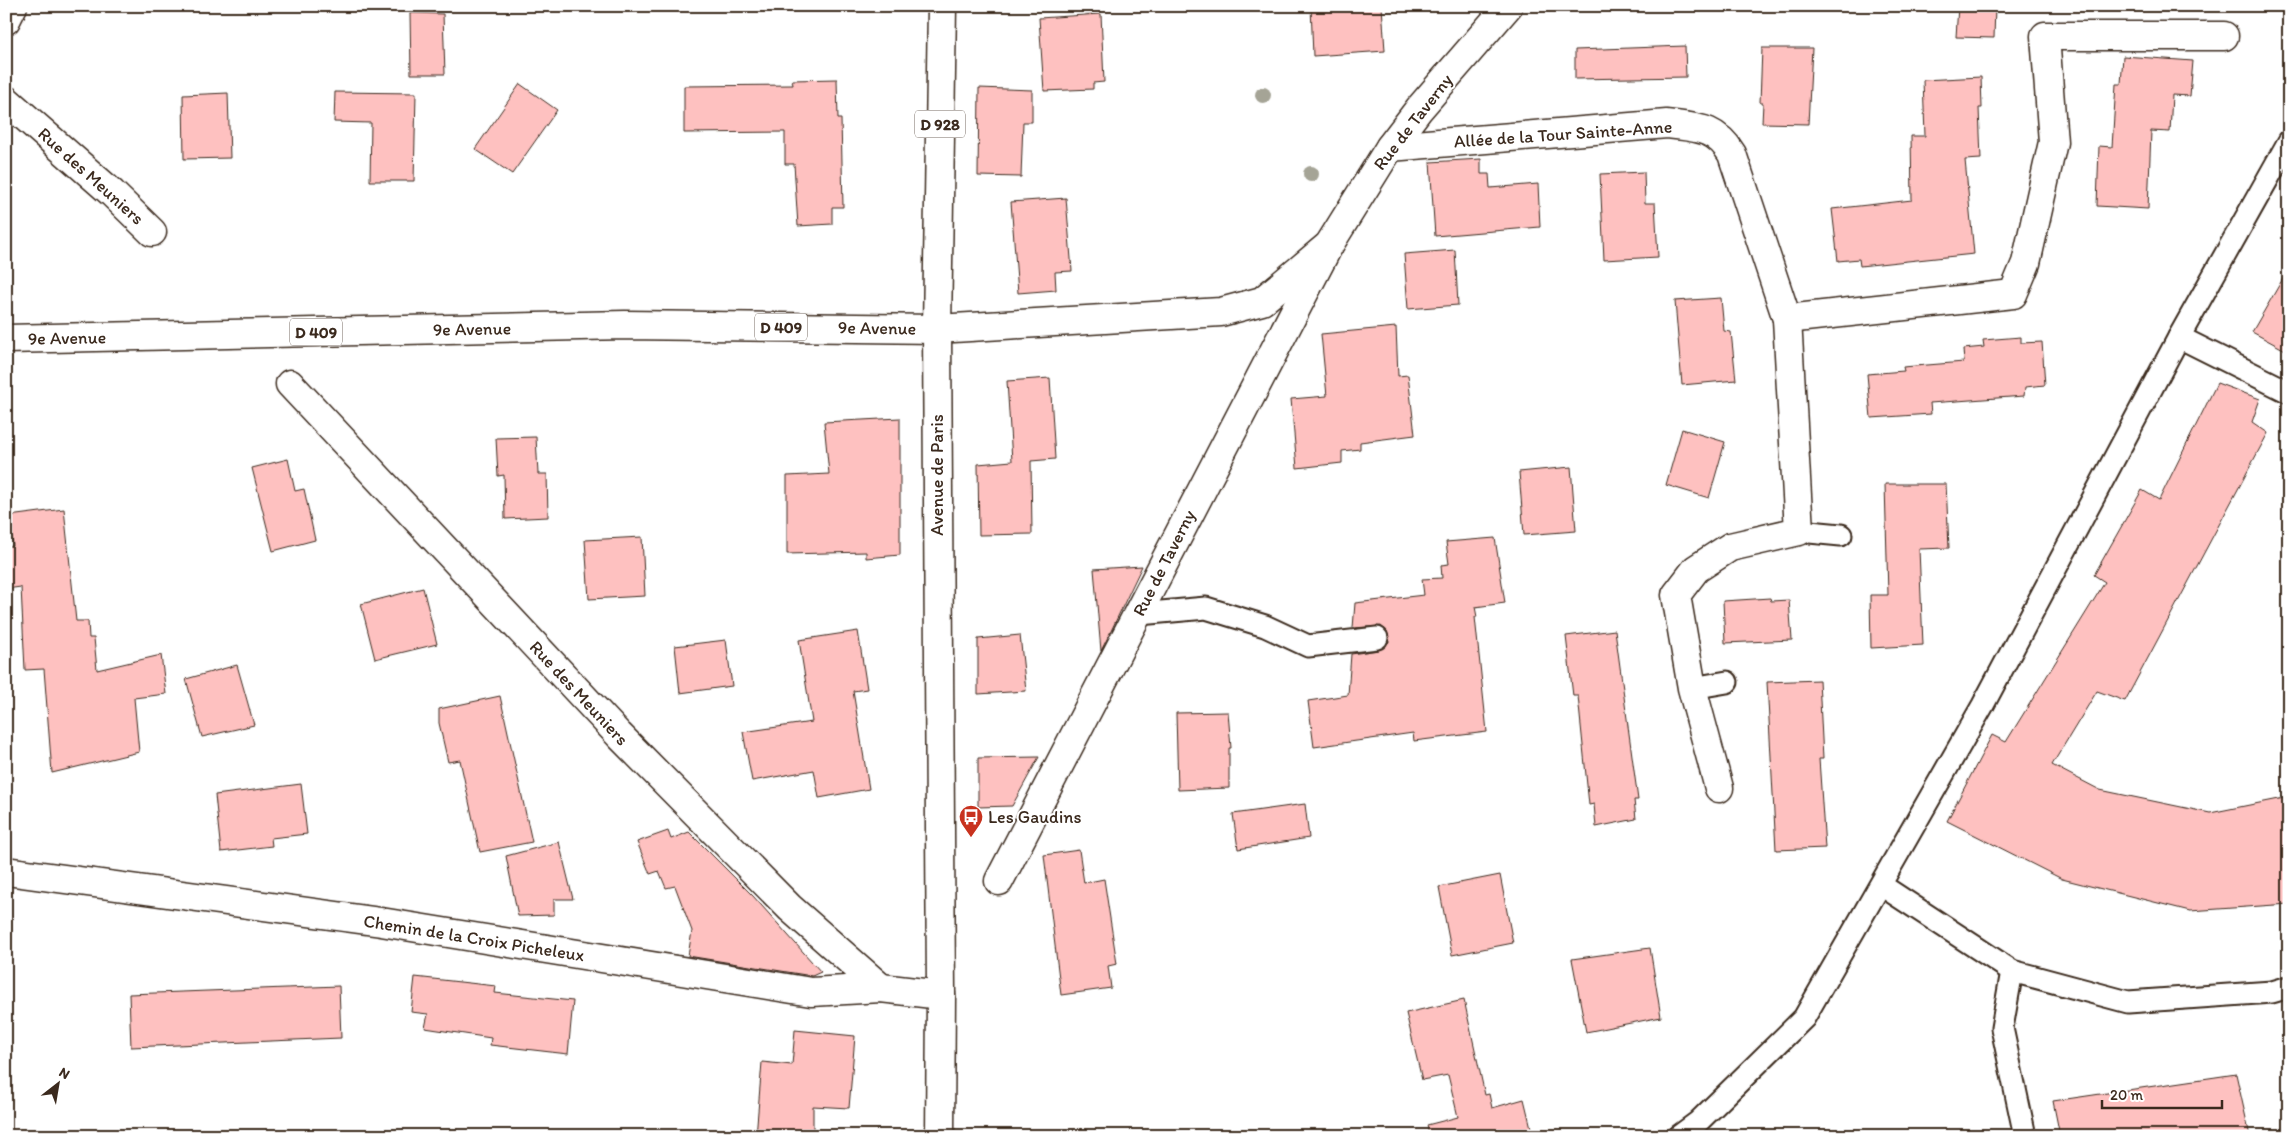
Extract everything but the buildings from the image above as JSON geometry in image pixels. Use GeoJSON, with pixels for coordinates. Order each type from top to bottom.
{"type":"FeatureCollection","features":[{"type":"Feature","properties":{"kind":"street"},"geometry":{"type":"LineString","coordinates":[[6,20],[13,6]]}},
{"type":"Feature","properties":{"kind":"street","name":"Avenue de Paris"},"geometry":{"type":"LineString","coordinates":[[941,996],[937,329],[942,6]]}},
{"type":"Feature","properties":{"kind":"street","name":"Rue de Taverny"},"geometry":{"type":"LineString","coordinates":[[999,881],[1329,245],[1390,147],[1419,109],[1508,6]]}},
{"type":"Feature","properties":{"kind":"street"},"geometry":{"type":"LineString","coordinates":[[1787,318],[2013,294],[2026,263],[2053,142],[2045,36],[2224,36]]}},
{"type":"Feature","properties":{"kind":"street","name":"Rue des Meuniers"},"geometry":{"type":"LineString","coordinates":[[6,100],[112,193],[152,232]]}},
{"type":"Feature","properties":{"kind":"street","name":"Allée de la Tour Sainte-Anne"},"geometry":{"type":"LineString","coordinates":[[1390,147],[1666,124],[1701,128],[1723,139],[1732,154],[1787,318],[1799,531]]}},
{"type":"Feature","properties":{"kind":"street","name":"Rue de Taverny"},"geometry":{"type":"LineString","coordinates":[[937,329],[1221,312],[1262,301],[1329,245]]}},
{"type":"Feature","properties":{"kind":"street","name":"9e Avenue"},"geometry":{"type":"LineString","coordinates":[[6,339],[625,325],[937,329]]}},
{"type":"Feature","properties":{"kind":"street","name":"Rue des Meuniers"},"geometry":{"type":"LineString","coordinates":[[290,384],[626,742],[790,908],[882,988]]}},
{"type":"Feature","properties":{"kind":"street"},"geometry":{"type":"LineString","coordinates":[[1719,788],[1692,688],[1676,595],[1696,569],[1730,547],[1799,531]]}},
{"type":"Feature","properties":{"kind":"street","name":"Chemin de la Croix Picheleux"},"geometry":{"type":"LineString","coordinates":[[6,871],[381,922],[811,992],[882,988],[941,996]]}},
{"type":"Feature","properties":{"kind":"street","name":"D 928"},"geometry":{"type":"LineString","coordinates":[[940,1136],[941,996]]}},
{"type":"Feature","properties":{"kind":"lane"},"geometry":{"type":"LineString","coordinates":[[1679,1136],[1698,1122],[1804,1018],[1983,705],[2179,337],[2289,141]]}},
{"type":"Feature","properties":{"kind":"lane"},"geometry":{"type":"LineString","coordinates":[[2179,337],[2289,392]]}},
{"type":"Feature","properties":{"kind":"lane"},"geometry":{"type":"LineString","coordinates":[[1799,531],[1841,535]]}},
{"type":"Feature","properties":{"kind":"lane"},"geometry":{"type":"LineString","coordinates":[[1138,614],[1206,608],[1265,626],[1308,646],[1377,638]]}},
{"type":"Feature","properties":{"kind":"lane"},"geometry":{"type":"LineString","coordinates":[[1692,688],[1728,682]]}},
{"type":"Feature","properties":{"kind":"lane"},"geometry":{"type":"LineString","coordinates":[[1881,885],[2012,971],[2128,1002],[2272,992],[2289,987]]}},
{"type":"Feature","properties":{"kind":"lane"},"geometry":{"type":"LineString","coordinates":[[2012,971],[2002,1028],[2025,1136]]}},
{"type":"Feature","properties":{"kind":"place","name":"Les Gaudins"},"geometry":{"type":"Point","coordinates":[971,838]}}]}
